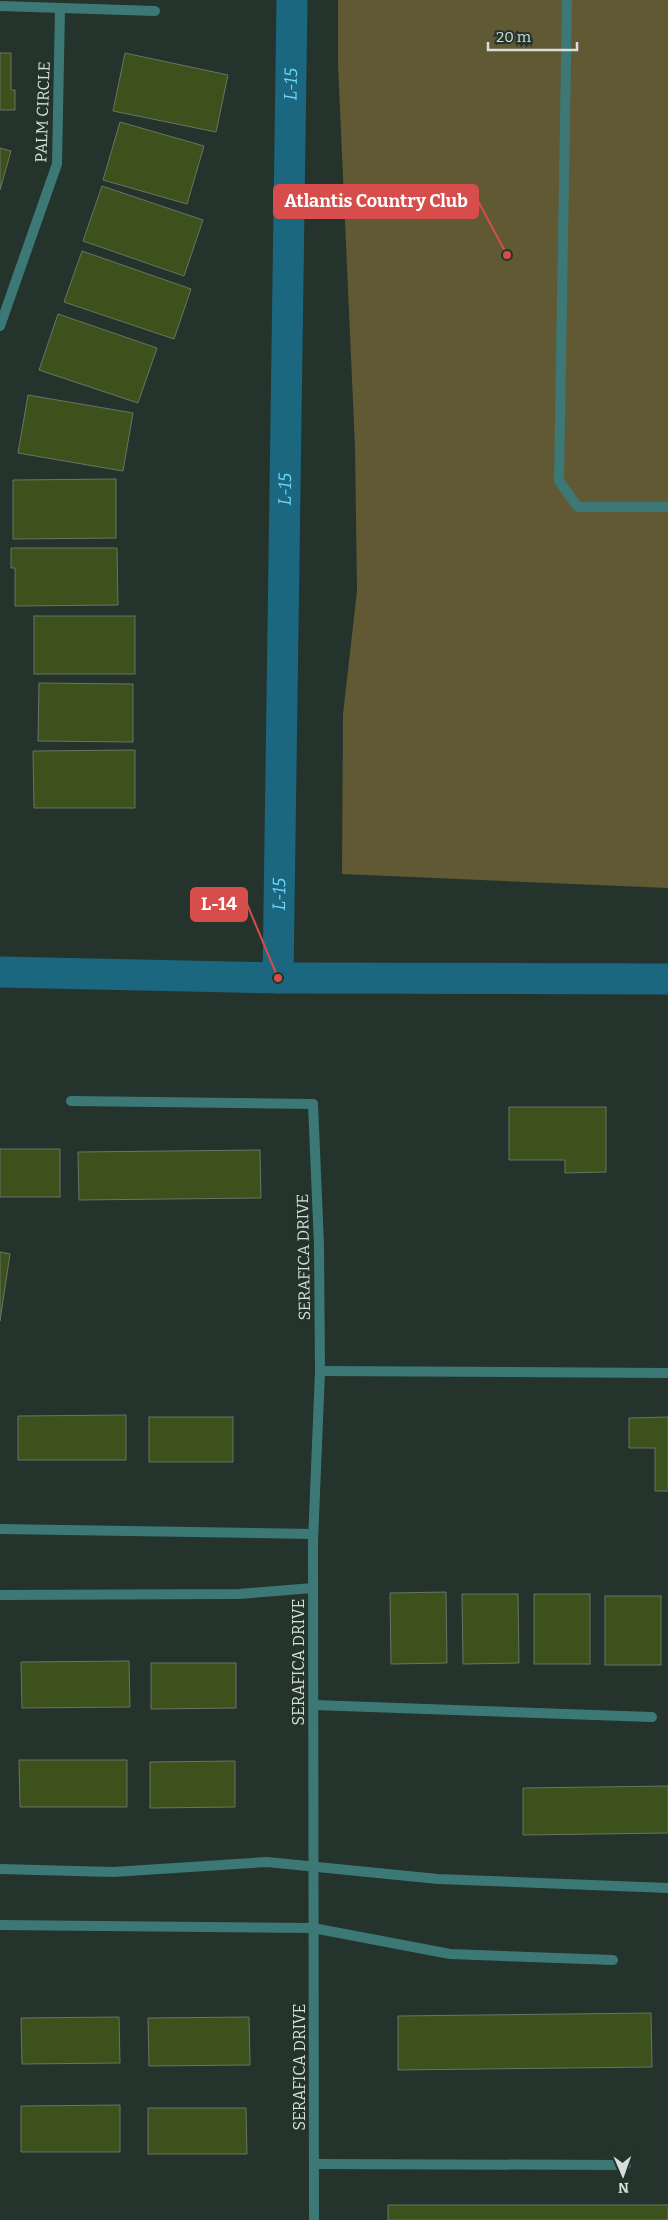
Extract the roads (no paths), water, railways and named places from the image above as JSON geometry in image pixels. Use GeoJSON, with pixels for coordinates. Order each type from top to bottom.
{"type":"FeatureCollection","features":[{"type":"Feature","properties":{"kind":"street"},"geometry":{"type":"LineString","coordinates":[[568,0],[559,481],[578,507],[668,507]]}},
{"type":"Feature","properties":{"kind":"street"},"geometry":{"type":"LineString","coordinates":[[0,6],[155,12]]}},
{"type":"Feature","properties":{"kind":"street","name":"PALM CIRCLE"},"geometry":{"type":"LineString","coordinates":[[0,326],[57,164],[60,9]]}},
{"type":"Feature","properties":{"kind":"street","name":"SERAFICA DRIVE"},"geometry":{"type":"LineString","coordinates":[[71,1101],[313,1104],[319,1245],[320,1371],[313,1534],[314,2220]]}},
{"type":"Feature","properties":{"kind":"street"},"geometry":{"type":"LineString","coordinates":[[320,1371],[668,1373]]}},
{"type":"Feature","properties":{"kind":"street"},"geometry":{"type":"LineString","coordinates":[[0,1529],[313,1534]]}},
{"type":"Feature","properties":{"kind":"street"},"geometry":{"type":"LineString","coordinates":[[0,1596],[239,1594],[313,1588]]}},
{"type":"Feature","properties":{"kind":"street"},"geometry":{"type":"LineString","coordinates":[[314,1704],[652,1717]]}},
{"type":"Feature","properties":{"kind":"street"},"geometry":{"type":"LineString","coordinates":[[0,1869],[113,1872],[267,1862],[438,1879],[668,1888]]}},
{"type":"Feature","properties":{"kind":"street"},"geometry":{"type":"LineString","coordinates":[[0,1925],[313,1928],[450,1954],[613,1960]]}},
{"type":"Feature","properties":{"kind":"street"},"geometry":{"type":"LineString","coordinates":[[314,2164],[626,2165]]}},
{"type":"Feature","properties":{"kind":"waterway","name":"L-15"},"geometry":{"type":"LineString","coordinates":[[278,978],[292,0]]}},
{"type":"Feature","properties":{"kind":"waterway"},"geometry":{"type":"LineString","coordinates":[[0,972],[278,978],[668,979]]}},
{"type":"Feature","properties":{"kind":"place","name":"Atlantis Country Club"},"geometry":{"type":"Point","coordinates":[507,255]}},
{"type":"Feature","properties":{"kind":"place","name":"L-14"},"geometry":{"type":"Point","coordinates":[278,978]}}]}
